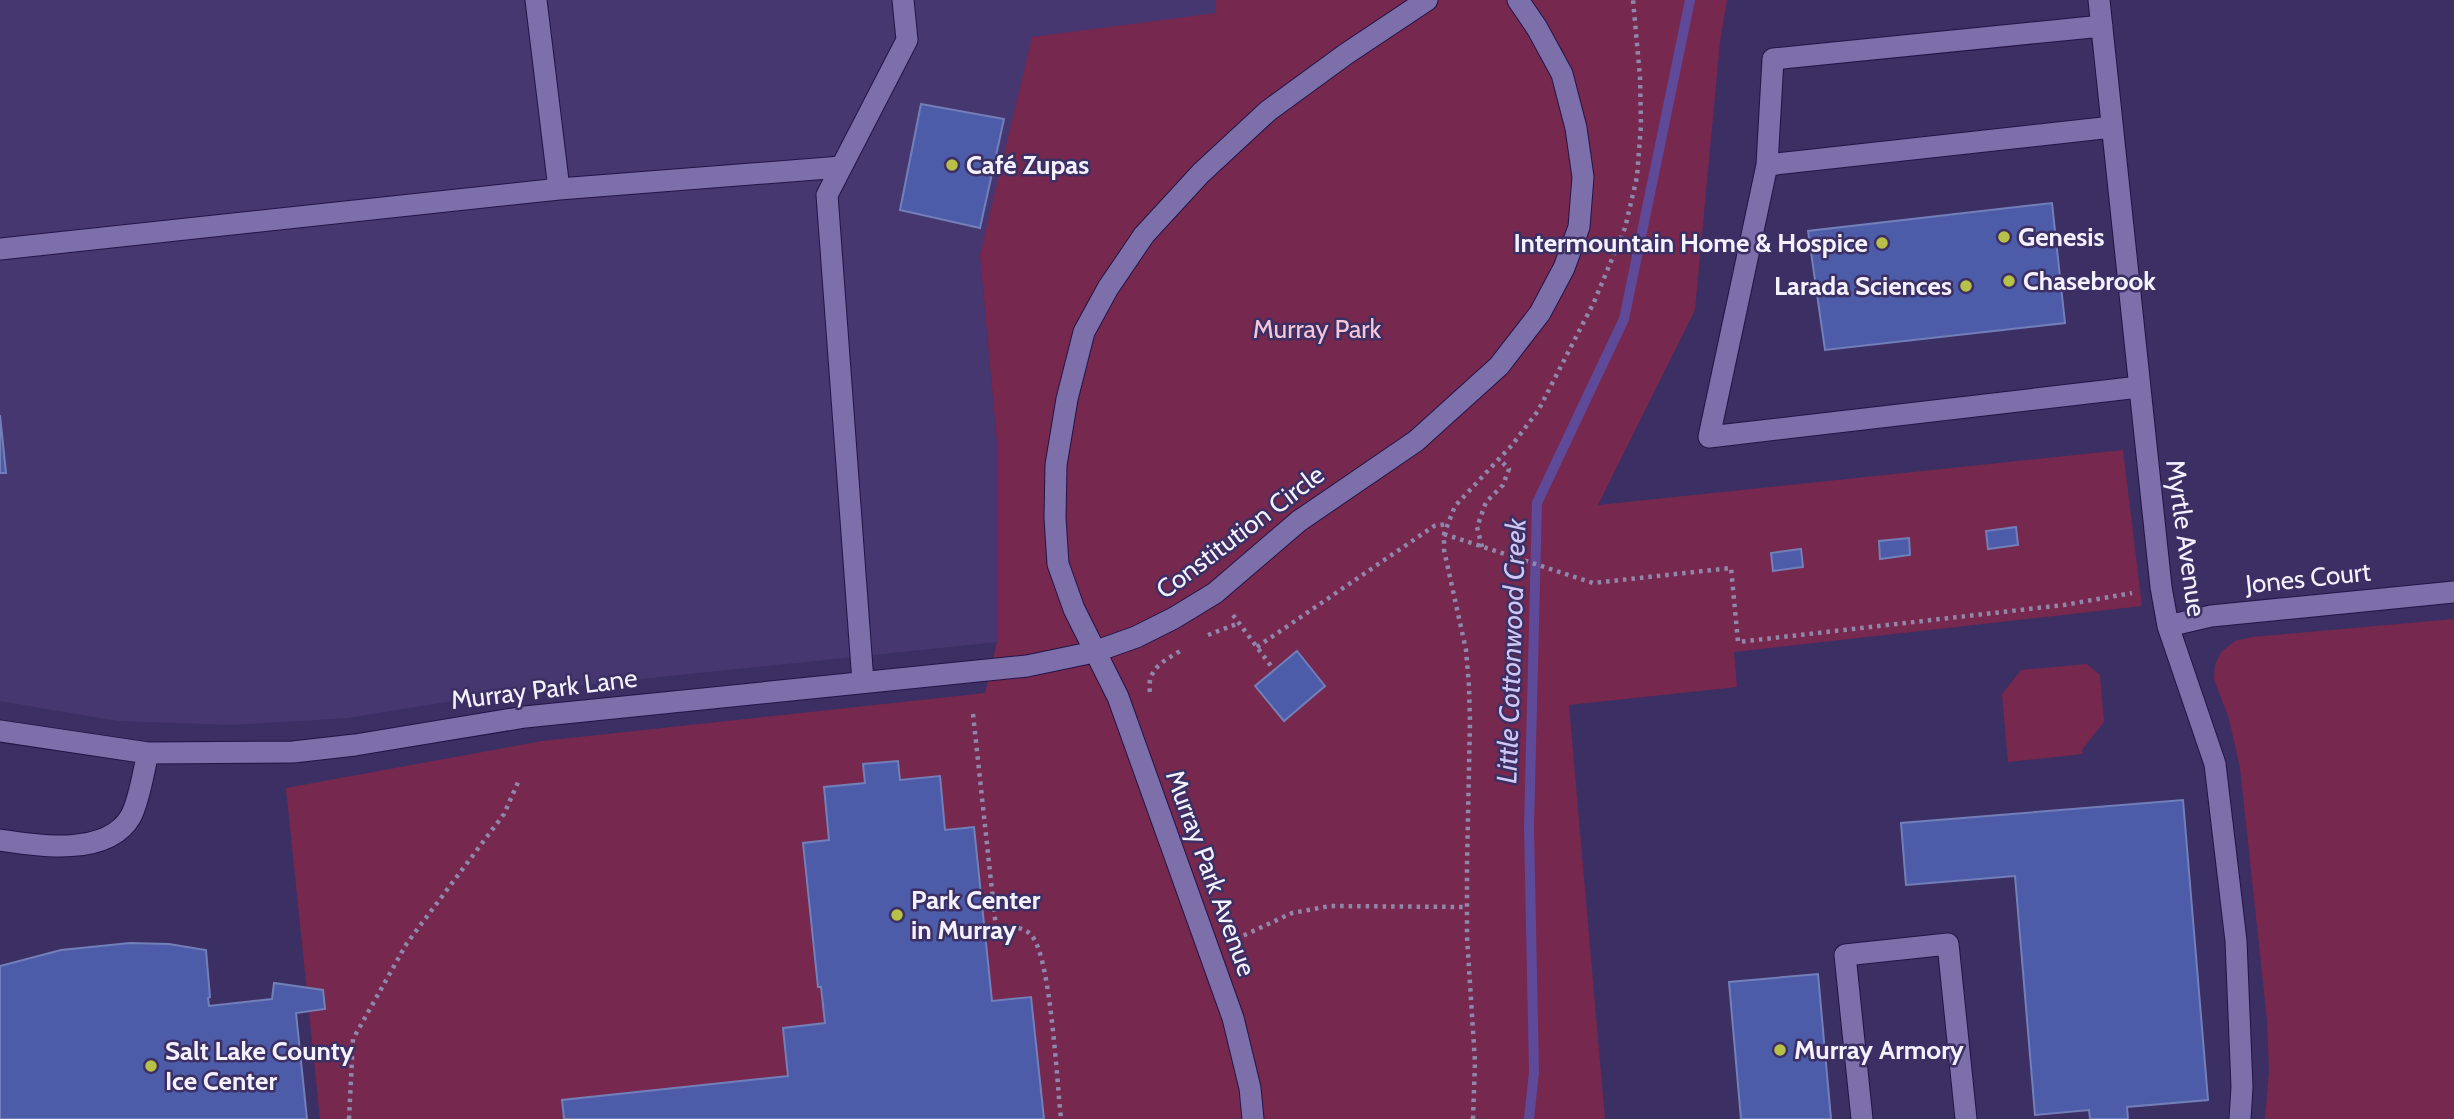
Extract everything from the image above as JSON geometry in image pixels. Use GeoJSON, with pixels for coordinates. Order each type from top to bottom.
{"type":"FeatureCollection","features":[{"type":"Feature","properties":{"kind":"street"},"geometry":{"type":"LineString","coordinates":[[536,0],[559,189]]}},
{"type":"Feature","properties":{"kind":"street"},"geometry":{"type":"LineString","coordinates":[[863,682],[827,195],[907,40],[903,0]]}},
{"type":"Feature","properties":{"kind":"street"},"geometry":{"type":"LineString","coordinates":[[1094,652],[1074,609],[1058,564],[1055,518],[1056,465],[1067,399],[1084,332],[1108,288],[1144,235],[1201,173],[1268,111],[1427,0]]}},
{"type":"Feature","properties":{"kind":"street","name":"Constitution Circle"},"geometry":{"type":"LineString","coordinates":[[1094,652],[1136,637],[1215,593],[1299,520],[1416,441],[1499,366],[1540,313],[1564,268],[1580,227],[1583,177],[1576,128],[1562,74],[1518,0]]}},
{"type":"Feature","properties":{"kind":"street","name":"Myrtle Avenue"},"geometry":{"type":"LineString","coordinates":[[2099,0],[2161,587],[2168,626],[2215,764],[2236,941],[2242,1087],[2240,1119]]}},
{"type":"Feature","properties":{"kind":"street"},"geometry":{"type":"LineString","coordinates":[[2102,26],[1773,59],[1767,165],[1709,437],[2139,387]]}},
{"type":"Feature","properties":{"kind":"street"},"geometry":{"type":"LineString","coordinates":[[1767,165],[2112,127]]}},
{"type":"Feature","properties":{"kind":"street"},"geometry":{"type":"LineString","coordinates":[[0,250],[559,189],[841,167]]}},
{"type":"Feature","properties":{"kind":"street","name":"Jones Court"},"geometry":{"type":"LineString","coordinates":[[2168,626],[2211,616],[2454,592]]}},
{"type":"Feature","properties":{"kind":"street","name":"Murray Park Lane"},"geometry":{"type":"LineString","coordinates":[[0,732],[148,753],[293,752],[355,745],[525,717],[1027,666],[1094,652]]}},
{"type":"Feature","properties":{"kind":"street","name":"Murray Park Avenue"},"geometry":{"type":"LineString","coordinates":[[1094,652],[1118,697],[1233,1018],[1250,1088],[1253,1119]]}},
{"type":"Feature","properties":{"kind":"street"},"geometry":{"type":"LineString","coordinates":[[0,840],[69,846],[107,838],[122,828],[132,814],[148,753]]}},
{"type":"Feature","properties":{"kind":"street"},"geometry":{"type":"LineString","coordinates":[[1862,1119],[1845,955],[1948,944],[1966,1119]]}},
{"type":"Feature","properties":{"kind":"path"},"geometry":{"type":"LineString","coordinates":[[1473,1119],[1475,1062],[1467,907],[1469,685],[1466,650],[1444,550],[1444,534],[1455,506],[1499,460],[1538,411],[1561,371],[1594,302],[1625,228],[1637,177],[1641,125],[1633,0]]}},
{"type":"Feature","properties":{"kind":"path"},"geometry":{"type":"LineString","coordinates":[[1483,547],[1477,527],[1486,502],[1503,485],[1509,469],[1499,460]]}},
{"type":"Feature","properties":{"kind":"path"},"geometry":{"type":"LineString","coordinates":[[1257,647],[1434,526],[1447,524]]}},
{"type":"Feature","properties":{"kind":"path"},"geometry":{"type":"LineString","coordinates":[[1444,534],[1571,578],[1593,583],[1731,568],[1738,642],[2064,605],[2161,587]]}},
{"type":"Feature","properties":{"kind":"path"},"geometry":{"type":"LineString","coordinates":[[1215,593],[1274,670]]}},
{"type":"Feature","properties":{"kind":"path"},"geometry":{"type":"LineString","coordinates":[[1200,640],[1239,624]]}},
{"type":"Feature","properties":{"kind":"path"},"geometry":{"type":"LineString","coordinates":[[1150,695],[1148,682],[1151,675],[1157,667],[1184,649]]}},
{"type":"Feature","properties":{"kind":"path"},"geometry":{"type":"LineString","coordinates":[[973,714],[996,928],[1023,929],[1034,938],[1047,981],[1061,1119]]}},
{"type":"Feature","properties":{"kind":"path"},"geometry":{"type":"LineString","coordinates":[[349,1119],[353,1040],[407,943],[504,814],[519,780]]}},
{"type":"Feature","properties":{"kind":"path"},"geometry":{"type":"LineString","coordinates":[[1235,939],[1292,913],[1330,906],[1467,907]]}},
{"type":"Feature","properties":{"kind":"path"},"geometry":{"type":"LineString","coordinates":[[1232,928],[1239,951]]}},
{"type":"Feature","properties":{"kind":"shaded area"},"geometry":{"type":"Polygon","coordinates":[[[0,0],[1215,0],[1217,13],[980,255],[997,442],[997,642],[497,694],[347,718],[233,725],[118,721],[0,701],[0,0]]]}},
{"type":"Feature","properties":{"kind":"green space","name":"Murray Park"},"geometry":{"type":"Polygon","coordinates":[[[1215,0],[1727,0],[1720,42],[1695,310],[1598,505],[2123,450],[2142,606],[1734,652],[1737,687],[1569,705],[1605,1119],[320,1119],[286,788],[542,741],[985,693],[997,642],[997,442],[980,255],[1032,37],[1216,13],[1215,0]]]}},
{"type":"Feature","properties":{"kind":"green space"},"geometry":{"type":"Polygon","coordinates":[[[2454,619],[2454,1119],[2265,1119],[2269,1071],[2267,1020],[2240,768],[2229,719],[2214,679],[2215,665],[2221,652],[2235,641],[2252,637],[2454,619]]]}},
{"type":"Feature","properties":{"kind":"green space"},"geometry":{"type":"Polygon","coordinates":[[[2087,664],[2100,675],[2104,722],[2082,750],[2083,754],[2008,762],[2002,694],[2021,670],[2087,664]]]}},
{"type":"Feature","properties":{"kind":"building","name":"Café Zupas"},"geometry":{"type":"Polygon","coordinates":[[[921,104],[1004,119],[980,228],[900,210],[921,104]]]}},
{"type":"Feature","properties":{"kind":"building"},"geometry":{"type":"Polygon","coordinates":[[[2052,203],[2065,323],[1825,350],[1808,231],[2052,203]]]}},
{"type":"Feature","properties":{"kind":"building"},"geometry":{"type":"Polygon","coordinates":[[[0,415],[6,473],[0,473],[0,415]]]}},
{"type":"Feature","properties":{"kind":"building"},"geometry":{"type":"Polygon","coordinates":[[[2016,527],[2018,545],[1988,549],[1986,531],[2016,527]]]}},
{"type":"Feature","properties":{"kind":"building"},"geometry":{"type":"Polygon","coordinates":[[[1909,538],[1910,555],[1880,559],[1879,541],[1909,538]]]}},
{"type":"Feature","properties":{"kind":"building"},"geometry":{"type":"Polygon","coordinates":[[[1801,549],[1803,567],[1773,571],[1771,553],[1801,549]]]}},
{"type":"Feature","properties":{"kind":"building"},"geometry":{"type":"Polygon","coordinates":[[[1297,651],[1325,686],[1284,721],[1255,686],[1297,651]]]}},
{"type":"Feature","properties":{"kind":"building","name":"Park Center in Murray"},"geometry":{"type":"Polygon","coordinates":[[[898,761],[900,780],[940,776],[945,830],[974,827],[992,1001],[1031,997],[1044,1119],[564,1119],[562,1100],[788,1076],[783,1028],[825,1023],[821,987],[818,987],[803,843],[829,840],[824,787],[865,783],[863,764],[898,761]]]}},
{"type":"Feature","properties":{"kind":"building"},"geometry":{"type":"Polygon","coordinates":[[[2183,800],[2208,1100],[2127,1107],[2128,1119],[2090,1119],[2089,1110],[2035,1115],[2015,876],[1906,885],[1901,823],[2183,800]]]}},
{"type":"Feature","properties":{"kind":"building","name":"Salt Lake County Ice Center"},"geometry":{"type":"Polygon","coordinates":[[[130,943],[169,944],[206,950],[209,1006],[272,999],[274,983],[323,990],[325,1009],[296,1013],[307,1119],[0,1119],[0,966],[61,950],[130,943]]]}},
{"type":"Feature","properties":{"kind":"building","name":"Murray Armory"},"geometry":{"type":"Polygon","coordinates":[[[1818,974],[1831,1119],[1741,1119],[1729,982],[1818,974]]]}},
{"type":"Feature","properties":{"kind":"waterway","name":"Little Cottonwood Creek"},"geometry":{"type":"LineString","coordinates":[[1529,1119],[1534,1072],[1529,827],[1537,503],[1624,319],[1690,0]]}},
{"type":"Feature","properties":{"kind":"place","name":"Café Zupas"},"geometry":{"type":"Point","coordinates":[952,165]}},
{"type":"Feature","properties":{"kind":"place","name":"Genesis"},"geometry":{"type":"Point","coordinates":[2004,237]}},
{"type":"Feature","properties":{"kind":"place","name":"Intermountain Home & Hospice"},"geometry":{"type":"Point","coordinates":[1882,243]}},
{"type":"Feature","properties":{"kind":"place","name":"Chasebrook"},"geometry":{"type":"Point","coordinates":[2009,281]}},
{"type":"Feature","properties":{"kind":"place","name":"Larada Sciences"},"geometry":{"type":"Point","coordinates":[1966,286]}},
{"type":"Feature","properties":{"kind":"place","name":"Park Center in Murray"},"geometry":{"type":"Point","coordinates":[897,915]}},
{"type":"Feature","properties":{"kind":"place","name":"Murray Armory"},"geometry":{"type":"Point","coordinates":[1780,1050]}},
{"type":"Feature","properties":{"kind":"place","name":"Salt Lake County Ice Center"},"geometry":{"type":"Point","coordinates":[151,1066]}}]}
